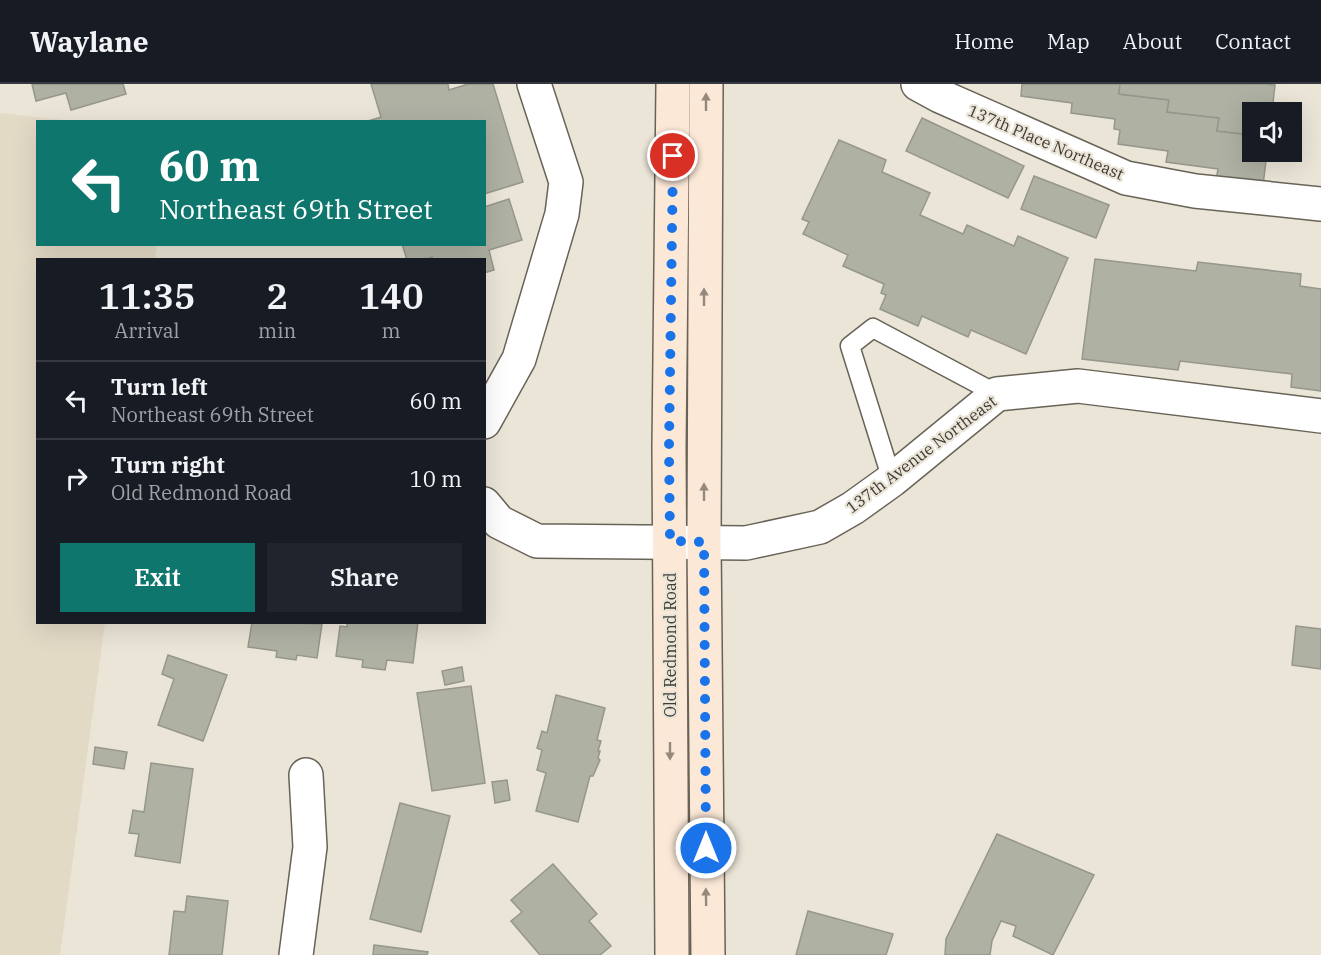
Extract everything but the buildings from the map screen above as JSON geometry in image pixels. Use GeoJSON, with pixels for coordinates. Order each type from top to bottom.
{"type":"FeatureCollection","features":[{"type":"Feature","properties":{"kind":"main road","name":"Old Redmond Road"},"geometry":{"type":"LineString","coordinates":[[672,955],[669,448],[673,84]]}},
{"type":"Feature","properties":{"kind":"main road","name":"Old Redmond Road"},"geometry":{"type":"LineString","coordinates":[[706,84],[704,542],[708,955]]}},
{"type":"Feature","properties":{"kind":"street"},"geometry":{"type":"LineString","coordinates":[[486,418],[519,359],[562,214],[566,182],[534,84]]}},
{"type":"Feature","properties":{"kind":"street","name":"137th Place Northeast"},"geometry":{"type":"LineString","coordinates":[[918,84],[940,96],[1126,178],[1195,191],[1321,204]]}},
{"type":"Feature","properties":{"kind":"street","name":"137th Avenue Northeast"},"geometry":{"type":"LineString","coordinates":[[486,506],[499,522],[537,541],[746,543],[820,527],[853,508],[892,480],[997,394],[1078,386],[1321,416]]}},
{"type":"Feature","properties":{"kind":"street"},"geometry":{"type":"LineString","coordinates":[[296,955],[310,847],[306,775]]}},
{"type":"Feature","properties":{"kind":"lane"},"geometry":{"type":"LineString","coordinates":[[892,480],[850,346],[873,328],[997,394]]}},
{"type":"Feature","properties":{"kind":"shaded area"},"geometry":{"type":"Polygon","coordinates":[[[0,113],[62,120],[36,120],[36,246],[157,246],[155,258],[36,258],[36,624],[105,624],[60,955],[0,955],[0,113]]]}},
{"type":"Feature","properties":{"kind":"route"},"geometry":{"type":"LineString","coordinates":[[673,156],[670,541],[704,542],[706,848]]}}]}
